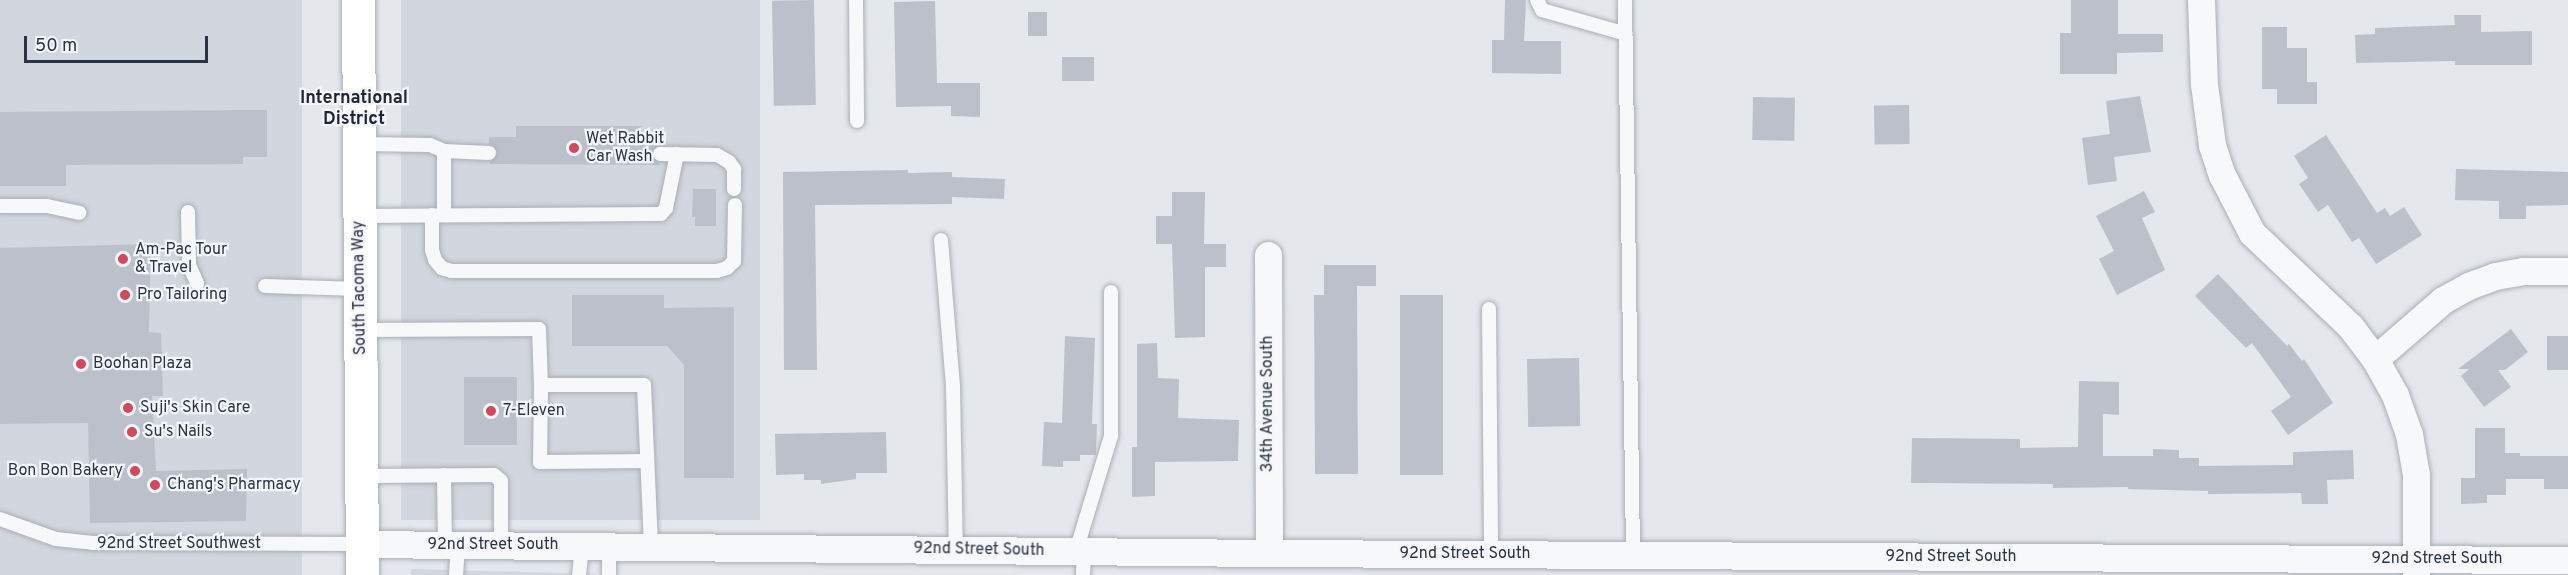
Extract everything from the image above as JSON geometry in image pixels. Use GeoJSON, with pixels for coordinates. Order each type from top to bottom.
{"type":"FeatureCollection","features":[{"type":"Feature","properties":{"kind":"main road","name":"South Tacoma Way"},"geometry":{"type":"LineString","coordinates":[[358,0],[362,559]]}},
{"type":"Feature","properties":{"kind":"street"},"geometry":{"type":"LineString","coordinates":[[2201,0],[2204,84],[2212,145],[2222,175],[2252,233],[2273,256],[2350,326],[2375,359],[2395,395],[2409,434],[2416,475],[2416,567]]}},
{"type":"Feature","properties":{"kind":"street","name":"34th Avenue South"},"geometry":{"type":"LineString","coordinates":[[1268,255],[1269,553]]}},
{"type":"Feature","properties":{"kind":"street"},"geometry":{"type":"LineString","coordinates":[[2375,359],[2443,300],[2468,286],[2495,276],[2523,271],[2568,271]]}},
{"type":"Feature","properties":{"kind":"street","name":"92nd Street South"},"geometry":{"type":"LineString","coordinates":[[362,559],[451,545],[501,545],[956,550],[1135,563],[1269,553],[1402,564],[1491,554],[1633,555],[1676,565],[2416,567],[2568,560]]}},
{"type":"Feature","properties":{"kind":"lane"},"geometry":{"type":"LineString","coordinates":[[856,0],[857,121]]}},
{"type":"Feature","properties":{"kind":"lane"},"geometry":{"type":"LineString","coordinates":[[1537,0],[1542,10],[1626,34]]}},
{"type":"Feature","properties":{"kind":"lane"},"geometry":{"type":"LineString","coordinates":[[1625,0],[1633,555]]}},
{"type":"Feature","properties":{"kind":"lane"},"geometry":{"type":"LineString","coordinates":[[359,144],[430,145],[444,151],[489,153]]}},
{"type":"Feature","properties":{"kind":"lane"},"geometry":{"type":"LineString","coordinates":[[444,151],[432,250],[435,260],[442,268],[451,271],[717,271],[727,268],[734,261],[735,205]]}},
{"type":"Feature","properties":{"kind":"lane"},"geometry":{"type":"LineString","coordinates":[[660,154],[717,155],[729,162],[734,169],[734,189]]}},
{"type":"Feature","properties":{"kind":"lane"},"geometry":{"type":"LineString","coordinates":[[359,216],[661,214],[666,208],[676,154]]}},
{"type":"Feature","properties":{"kind":"lane"},"geometry":{"type":"LineString","coordinates":[[0,206],[47,206],[79,213]]}},
{"type":"Feature","properties":{"kind":"lane"},"geometry":{"type":"LineString","coordinates":[[188,212],[189,265],[197,283]]}},
{"type":"Feature","properties":{"kind":"lane"},"geometry":{"type":"LineString","coordinates":[[941,240],[953,386],[956,550]]}},
{"type":"Feature","properties":{"kind":"lane"},"geometry":{"type":"LineString","coordinates":[[265,285],[359,289]]}},
{"type":"Feature","properties":{"kind":"lane"},"geometry":{"type":"LineString","coordinates":[[1081,559],[1110,436],[1111,292]]}},
{"type":"Feature","properties":{"kind":"lane"},"geometry":{"type":"LineString","coordinates":[[1490,309],[1491,554]]}},
{"type":"Feature","properties":{"kind":"lane"},"geometry":{"type":"LineString","coordinates":[[360,330],[539,328],[542,385],[540,462],[647,461]]}},
{"type":"Feature","properties":{"kind":"lane"},"geometry":{"type":"LineString","coordinates":[[542,385],[644,385],[651,546]]}},
{"type":"Feature","properties":{"kind":"lane"},"geometry":{"type":"LineString","coordinates":[[444,475],[456,575]]}},
{"type":"Feature","properties":{"kind":"lane"},"geometry":{"type":"LineString","coordinates":[[363,476],[494,475],[501,481],[501,545]]}},
{"type":"Feature","properties":{"kind":"lane","name":"92nd Street Southwest"},"geometry":{"type":"LineString","coordinates":[[0,519],[56,539],[362,559]]}},
{"type":"Feature","properties":{"kind":"lane"},"geometry":{"type":"LineString","coordinates":[[579,575],[582,546]]}},
{"type":"Feature","properties":{"kind":"lane"},"geometry":{"type":"LineString","coordinates":[[609,546],[609,575]]}},
{"type":"Feature","properties":{"kind":"shaded area"},"geometry":{"type":"Polygon","coordinates":[[[0,0],[302,0],[302,575],[0,575],[0,0]]]}},
{"type":"Feature","properties":{"kind":"shaded area"},"geometry":{"type":"Polygon","coordinates":[[[401,0],[760,0],[760,520],[401,520],[401,0]]]}},
{"type":"Feature","properties":{"kind":"shaded area"},"geometry":{"type":"Polygon","coordinates":[[[411,569],[596,574],[596,575],[411,575],[411,569]]]}},
{"type":"Feature","properties":{"kind":"building"},"geometry":{"type":"Polygon","coordinates":[[[814,0],[816,105],[774,106],[772,1],[814,0]]]}},
{"type":"Feature","properties":{"kind":"building"},"geometry":{"type":"Polygon","coordinates":[[[1505,0],[1526,0],[1524,41],[1561,41],[1561,74],[1492,73],[1492,40],[1504,40],[1505,0]]]}},
{"type":"Feature","properties":{"kind":"building"},"geometry":{"type":"Polygon","coordinates":[[[2071,0],[2118,0],[2118,34],[2163,34],[2163,52],[2117,53],[2117,74],[2060,74],[2060,33],[2071,33],[2071,0]]]}},
{"type":"Feature","properties":{"kind":"building"},"geometry":{"type":"Polygon","coordinates":[[[935,1],[937,83],[980,83],[980,117],[951,116],[951,106],[896,107],[894,2],[935,1]]]}},
{"type":"Feature","properties":{"kind":"building"},"geometry":{"type":"Polygon","coordinates":[[[1028,12],[1047,12],[1047,36],[1028,36],[1028,12]]]}},
{"type":"Feature","properties":{"kind":"building"},"geometry":{"type":"Polygon","coordinates":[[[2454,15],[2481,15],[2481,32],[2532,31],[2532,65],[2455,65],[2455,61],[2356,63],[2355,35],[2375,34],[2375,28],[2455,25],[2454,15]]]}},
{"type":"Feature","properties":{"kind":"building"},"geometry":{"type":"Polygon","coordinates":[[[2262,27],[2287,27],[2287,48],[2307,48],[2307,82],[2317,82],[2317,104],[2277,104],[2277,89],[2262,89],[2262,27]]]}},
{"type":"Feature","properties":{"kind":"building"},"geometry":{"type":"Polygon","coordinates":[[[1062,57],[1094,57],[1094,81],[1062,81],[1062,57]]]}},
{"type":"Feature","properties":{"kind":"building"},"geometry":{"type":"Polygon","coordinates":[[[2140,96],[2151,152],[2114,157],[2117,181],[2088,185],[2082,138],[2110,134],[2106,101],[2140,96]]]}},
{"type":"Feature","properties":{"kind":"building"},"geometry":{"type":"Polygon","coordinates":[[[1753,97],[1795,98],[1794,141],[1752,140],[1753,97]]]}},
{"type":"Feature","properties":{"kind":"building"},"geometry":{"type":"Polygon","coordinates":[[[1909,105],[1910,144],[1875,145],[1874,106],[1909,105]]]}},
{"type":"Feature","properties":{"kind":"building"},"geometry":{"type":"Polygon","coordinates":[[[267,110],[267,157],[243,157],[243,164],[66,165],[66,186],[0,186],[0,112],[267,110]]]}},
{"type":"Feature","properties":{"kind":"building","name":"Wet Rabbit Car Wash"},"geometry":{"type":"Polygon","coordinates":[[[516,126],[642,126],[642,143],[660,143],[651,154],[660,165],[489,164],[498,153],[494,146],[489,144],[489,137],[516,137],[516,126]]]}},
{"type":"Feature","properties":{"kind":"building"},"geometry":{"type":"Polygon","coordinates":[[[2326,135],[2377,213],[2385,208],[2390,216],[2404,207],[2422,235],[2376,264],[2359,238],[2352,242],[2328,205],[2318,212],[2299,184],[2308,178],[2294,156],[2326,135]]]}},
{"type":"Feature","properties":{"kind":"building"},"geometry":{"type":"Polygon","coordinates":[[[2456,169],[2568,172],[2568,205],[2526,206],[2526,219],[2499,219],[2499,201],[2455,200],[2456,169]]]}},
{"type":"Feature","properties":{"kind":"building"},"geometry":{"type":"Polygon","coordinates":[[[908,170],[908,173],[952,172],[952,177],[1005,179],[1004,199],[952,197],[952,204],[815,205],[817,370],[784,370],[783,172],[908,170]]]}},
{"type":"Feature","properties":{"kind":"building"},"geometry":{"type":"Polygon","coordinates":[[[693,189],[716,189],[716,226],[695,226],[695,217],[692,217],[693,189]]]}},
{"type":"Feature","properties":{"kind":"building"},"geometry":{"type":"Polygon","coordinates":[[[2144,191],[2155,212],[2142,218],[2165,270],[2117,295],[2099,259],[2114,251],[2096,216],[2144,191]]]}},
{"type":"Feature","properties":{"kind":"building"},"geometry":{"type":"Polygon","coordinates":[[[1172,192],[1205,192],[1204,244],[1226,244],[1226,267],[1205,267],[1205,337],[1175,338],[1172,244],[1156,244],[1156,216],[1172,216],[1172,192]]]}},
{"type":"Feature","properties":{"kind":"building","name":"Boohan Plaza"},"geometry":{"type":"Polygon","coordinates":[[[151,244],[149,332],[161,333],[163,396],[152,396],[156,471],[247,469],[246,521],[90,523],[88,423],[0,424],[0,248],[151,244]]]}},
{"type":"Feature","properties":{"kind":"building"},"geometry":{"type":"Polygon","coordinates":[[[1324,265],[1376,265],[1376,286],[1357,286],[1358,474],[1315,474],[1314,295],[1324,295],[1324,265]]]}},
{"type":"Feature","properties":{"kind":"building"},"geometry":{"type":"Polygon","coordinates":[[[2218,274],[2287,346],[2289,344],[2302,361],[2304,359],[2333,403],[2288,435],[2271,411],[2291,397],[2252,343],[2246,348],[2195,296],[2218,274]]]}},
{"type":"Feature","properties":{"kind":"building"},"geometry":{"type":"Polygon","coordinates":[[[572,295],[664,295],[664,308],[734,307],[734,478],[684,478],[684,365],[667,346],[572,346],[572,295]]]}},
{"type":"Feature","properties":{"kind":"building"},"geometry":{"type":"Polygon","coordinates":[[[1400,295],[1443,295],[1443,475],[1400,475],[1400,295]]]}},
{"type":"Feature","properties":{"kind":"building"},"geometry":{"type":"Polygon","coordinates":[[[2511,329],[2528,352],[2505,370],[2498,370],[2511,387],[2484,407],[2461,376],[2469,369],[2458,369],[2511,329]]]}},
{"type":"Feature","properties":{"kind":"building"},"geometry":{"type":"Polygon","coordinates":[[[1065,336],[1095,338],[1092,424],[1097,424],[1096,455],[1080,455],[1080,461],[1063,461],[1063,467],[1042,466],[1044,422],[1062,423],[1065,336]]]}},
{"type":"Feature","properties":{"kind":"building"},"geometry":{"type":"Polygon","coordinates":[[[2547,336],[2568,336],[2568,370],[2547,370],[2547,336]]]}},
{"type":"Feature","properties":{"kind":"building"},"geometry":{"type":"Polygon","coordinates":[[[1157,343],[1158,378],[1179,379],[1178,418],[1239,420],[1238,461],[1155,462],[1155,496],[1132,497],[1132,447],[1137,447],[1137,344],[1157,343]]]}},
{"type":"Feature","properties":{"kind":"building"},"geometry":{"type":"Polygon","coordinates":[[[1579,358],[1580,426],[1528,427],[1527,359],[1579,358]]]}},
{"type":"Feature","properties":{"kind":"building","name":"7-Eleven"},"geometry":{"type":"Polygon","coordinates":[[[464,377],[517,377],[517,445],[464,445],[464,377]]]}},
{"type":"Feature","properties":{"kind":"building"},"geometry":{"type":"Polygon","coordinates":[[[2079,381],[2119,382],[2119,415],[2103,414],[2103,456],[2153,456],[2153,449],[2179,450],[2179,458],[2199,458],[2199,466],[2293,465],[2293,452],[2353,450],[2354,479],[2327,480],[2328,504],[2302,504],[2301,493],[2208,494],[2208,491],[2128,489],[2128,487],[2053,488],[2053,484],[1911,483],[1912,438],[2020,439],[2020,448],[2078,447],[2079,381]]]}},
{"type":"Feature","properties":{"kind":"building"},"geometry":{"type":"Polygon","coordinates":[[[2475,428],[2505,428],[2505,453],[2520,453],[2520,456],[2568,456],[2568,489],[2544,489],[2544,479],[2506,479],[2506,495],[2487,495],[2487,503],[2461,504],[2461,478],[2475,478],[2475,428]]]}},
{"type":"Feature","properties":{"kind":"building"},"geometry":{"type":"Polygon","coordinates":[[[886,432],[887,473],[856,473],[856,479],[821,484],[821,480],[804,480],[804,474],[776,475],[775,434],[886,432]]]}},
{"type":"Feature","properties":{"kind":"place","name":"Wet Rabbit Car Wash"},"geometry":{"type":"Point","coordinates":[574,148]}},
{"type":"Feature","properties":{"kind":"place","name":"Am-Pac Tour & Travel"},"geometry":{"type":"Point","coordinates":[123,259]}},
{"type":"Feature","properties":{"kind":"place","name":"Pro Tailoring"},"geometry":{"type":"Point","coordinates":[125,295]}},
{"type":"Feature","properties":{"kind":"place","name":"Boohan Plaza"},"geometry":{"type":"Point","coordinates":[81,364]}},
{"type":"Feature","properties":{"kind":"place","name":"Suji's Skin Care"},"geometry":{"type":"Point","coordinates":[128,408]}},
{"type":"Feature","properties":{"kind":"place","name":"7-Eleven"},"geometry":{"type":"Point","coordinates":[491,411]}},
{"type":"Feature","properties":{"kind":"place","name":"Su's Nails"},"geometry":{"type":"Point","coordinates":[132,432]}},
{"type":"Feature","properties":{"kind":"place","name":"Bon Bon Bakery"},"geometry":{"type":"Point","coordinates":[135,471]}},
{"type":"Feature","properties":{"kind":"place","name":"Chang's Pharmacy"},"geometry":{"type":"Point","coordinates":[155,485]}},
{"type":"Feature","properties":{"kind":"district","name":"International District"},"geometry":{"type":"Point","coordinates":[354,110]}}]}
